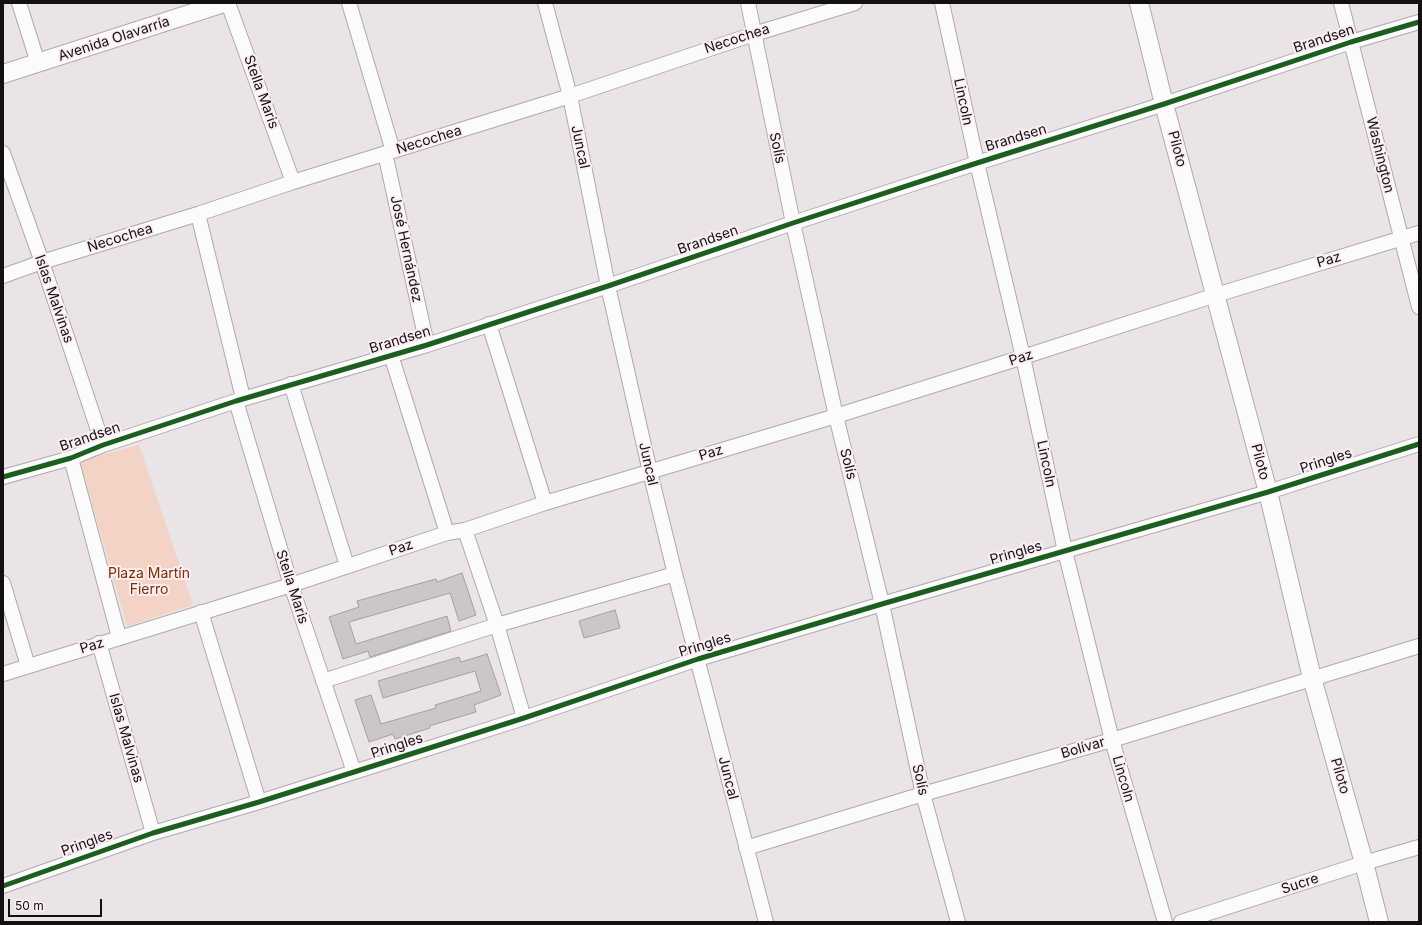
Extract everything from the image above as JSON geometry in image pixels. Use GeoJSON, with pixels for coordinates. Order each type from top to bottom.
{"type":"FeatureCollection","features":[{"type":"Feature","properties":{"kind":"main road","name":"Avenida Olavarría"},"geometry":{"type":"LineString","coordinates":[[3,74],[224,3]]}},
{"type":"Feature","properties":{"kind":"main road","name":"Piloto"},"geometry":{"type":"LineString","coordinates":[[1139,3],[1164,104],[1268,492],[1312,678],[1379,922]]}},
{"type":"Feature","properties":{"kind":"street"},"geometry":{"type":"LineString","coordinates":[[19,3],[38,63]]}},
{"type":"Feature","properties":{"kind":"street","name":"Stella Maris"},"geometry":{"type":"LineString","coordinates":[[228,3],[293,182]]}},
{"type":"Feature","properties":{"kind":"street","name":"José Hernández"},"geometry":{"type":"LineString","coordinates":[[349,3],[388,152],[427,344]]}},
{"type":"Feature","properties":{"kind":"street","name":"Juncal"},"geometry":{"type":"LineString","coordinates":[[545,3],[570,96],[608,286],[650,472],[675,574],[766,922]]}},
{"type":"Feature","properties":{"kind":"street","name":"Solís"},"geometry":{"type":"LineString","coordinates":[[748,3],[792,223],[836,416],[882,604],[923,794],[958,922]]}},
{"type":"Feature","properties":{"kind":"street","name":"Necochea"},"geometry":{"type":"LineString","coordinates":[[3,276],[42,262],[198,214],[293,182],[570,96],[754,34],[855,3]]}},
{"type":"Feature","properties":{"kind":"street","name":"Lincoln"},"geometry":{"type":"LineString","coordinates":[[942,3],[977,163],[1023,358],[1065,551],[1112,740],[1165,922]]}},
{"type":"Feature","properties":{"kind":"street","name":"Washington"},"geometry":{"type":"LineString","coordinates":[[1341,3],[1419,307]]}},
{"type":"Feature","properties":{"kind":"street","name":"Brandsen"},"geometry":{"type":"LineString","coordinates":[[3,477],[71,458],[103,445],[239,400],[427,344],[608,286],[792,223],[1164,104],[1351,42],[1419,22]]}},
{"type":"Feature","properties":{"kind":"street","name":"Islas Malvinas"},"geometry":{"type":"LineString","coordinates":[[3,153],[42,262],[103,445]]}},
{"type":"Feature","properties":{"kind":"street","name":"Stella Maris"},"geometry":{"type":"LineString","coordinates":[[198,214],[239,400],[290,585],[354,772]]}},
{"type":"Feature","properties":{"kind":"street","name":"Paz"},"geometry":{"type":"LineString","coordinates":[[3,674],[290,585],[447,533],[464,530],[545,503],[836,416],[1023,358],[1216,295],[1419,233]]}},
{"type":"Feature","properties":{"kind":"street"},"geometry":{"type":"LineString","coordinates":[[488,324],[545,503]]}},
{"type":"Feature","properties":{"kind":"street"},"geometry":{"type":"LineString","coordinates":[[391,355],[447,533]]}},
{"type":"Feature","properties":{"kind":"street"},"geometry":{"type":"LineString","coordinates":[[291,384],[347,566]]}},
{"type":"Feature","properties":{"kind":"street","name":"Pringles"},"geometry":{"type":"LineString","coordinates":[[3,886],[153,833],[259,802],[524,718],[698,659],[1268,492],[1419,444]]}},
{"type":"Feature","properties":{"kind":"street"},"geometry":{"type":"LineString","coordinates":[[71,458],[120,637]]}},
{"type":"Feature","properties":{"kind":"street"},"geometry":{"type":"LineString","coordinates":[[464,530],[497,625],[524,718]]}},
{"type":"Feature","properties":{"kind":"street"},"geometry":{"type":"LineString","coordinates":[[323,681],[497,625],[675,574]]}},
{"type":"Feature","properties":{"kind":"street"},"geometry":{"type":"LineString","coordinates":[[3,583],[28,666]]}},
{"type":"Feature","properties":{"kind":"street"},"geometry":{"type":"LineString","coordinates":[[201,612],[259,802]]}},
{"type":"Feature","properties":{"kind":"street","name":"Islas Malvinas"},"geometry":{"type":"LineString","coordinates":[[99,643],[153,833]]}},
{"type":"Feature","properties":{"kind":"street","name":"Bolívar"},"geometry":{"type":"LineString","coordinates":[[746,848],[923,794],[1112,740],[1419,646]]}},
{"type":"Feature","properties":{"kind":"street","name":"Sucre"},"geometry":{"type":"LineString","coordinates":[[1181,922],[1364,863],[1419,847]]}},
{"type":"Feature","properties":{"kind":"green space","name":"Plaza Martín Fierro"},"geometry":{"type":"Polygon","coordinates":[[[139,445],[193,605],[127,626],[80,461],[139,445]]]}},
{"type":"Feature","properties":{"kind":"building"},"geometry":{"type":"Polygon","coordinates":[[[462,573],[476,615],[459,621],[450,593],[349,622],[356,644],[447,616],[451,631],[370,657],[368,651],[343,659],[329,617],[359,607],[357,601],[436,579],[437,582],[462,573]]]}},
{"type":"Feature","properties":{"kind":"building"},"geometry":{"type":"Polygon","coordinates":[[[615,610],[620,628],[584,638],[579,621],[615,610]]]}},
{"type":"Feature","properties":{"kind":"building"},"geometry":{"type":"Polygon","coordinates":[[[487,654],[501,695],[474,705],[476,712],[429,726],[430,728],[395,739],[393,734],[369,742],[355,700],[371,695],[381,724],[436,708],[435,705],[481,691],[475,671],[383,698],[378,681],[459,657],[461,662],[487,654]]]}},
{"type":"Feature","properties":{"kind":"cycle path"},"geometry":{"type":"LineString","coordinates":[[3,477],[71,458],[103,445],[236,401],[427,345],[977,163],[1164,104],[1351,42],[1419,22]]}},
{"type":"Feature","properties":{"kind":"cycle path"},"geometry":{"type":"LineString","coordinates":[[3,886],[153,833],[259,802],[524,718],[698,659],[1268,492],[1419,444]]}}]}
